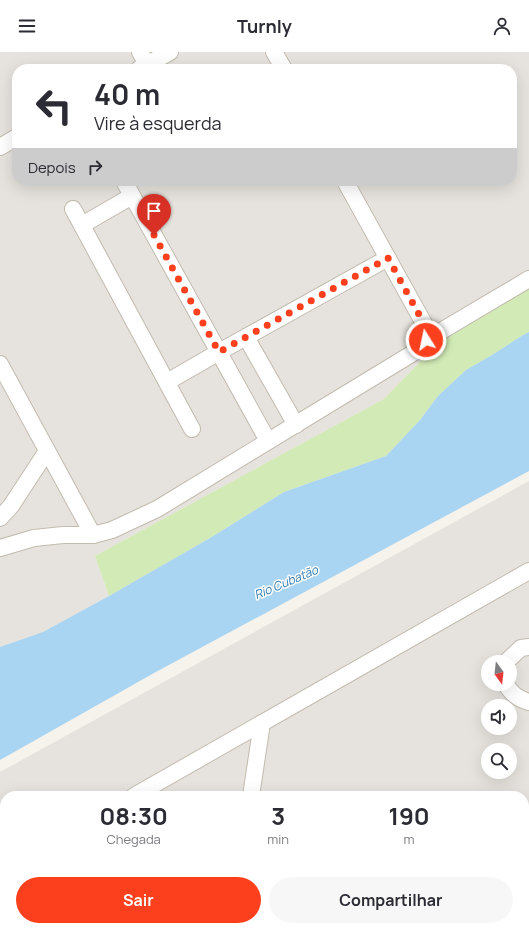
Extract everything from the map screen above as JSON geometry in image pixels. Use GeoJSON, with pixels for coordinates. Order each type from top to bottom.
{"type":"FeatureCollection","features":[{"type":"Feature","properties":{"kind":"lane"},"geometry":{"type":"LineString","coordinates":[[142,62],[170,52]]}},
{"type":"Feature","properties":{"kind":"lane"},"geometry":{"type":"LineString","coordinates":[[274,52],[281,64]]}},
{"type":"Feature","properties":{"kind":"lane"},"geometry":{"type":"LineString","coordinates":[[0,147],[12,140]]}},
{"type":"Feature","properties":{"kind":"lane"},"geometry":{"type":"LineString","coordinates":[[127,186],[268,441]]}},
{"type":"Feature","properties":{"kind":"lane"},"geometry":{"type":"LineString","coordinates":[[348,186],[427,329],[426,340]]}},
{"type":"Feature","properties":{"kind":"lane"},"geometry":{"type":"LineString","coordinates":[[82,225],[132,196]]}},
{"type":"Feature","properties":{"kind":"lane"},"geometry":{"type":"LineString","coordinates":[[73,209],[192,429]]}},
{"type":"Feature","properties":{"kind":"lane"},"geometry":{"type":"LineString","coordinates":[[167,382],[388,258]]}},
{"type":"Feature","properties":{"kind":"lane"},"geometry":{"type":"LineString","coordinates":[[0,548],[34,538],[63,535],[93,535],[112,530],[157,509],[418,350],[426,340],[529,279]]}},
{"type":"Feature","properties":{"kind":"lane"},"geometry":{"type":"LineString","coordinates":[[246,337],[296,425]]}},
{"type":"Feature","properties":{"kind":"lane"},"geometry":{"type":"LineString","coordinates":[[0,364],[93,535]]}},
{"type":"Feature","properties":{"kind":"lane"},"geometry":{"type":"LineString","coordinates":[[0,518],[10,506],[47,451]]}},
{"type":"Feature","properties":{"kind":"lane"},"geometry":{"type":"LineString","coordinates":[[143,791],[529,571]]}},
{"type":"Feature","properties":{"kind":"lane"},"geometry":{"type":"LineString","coordinates":[[513,655],[520,648],[529,647]]}},
{"type":"Feature","properties":{"kind":"lane"},"geometry":{"type":"LineString","coordinates":[[510,691],[520,699],[529,702]]}},
{"type":"Feature","properties":{"kind":"lane"},"geometry":{"type":"LineString","coordinates":[[252,791],[262,723]]}},
{"type":"Feature","properties":{"kind":"shaded area"},"geometry":{"type":"Polygon","coordinates":[[[0,52],[529,52],[529,287],[446,335],[384,399],[95,556],[109,596],[43,632],[0,647],[0,52]]]}},
{"type":"Feature","properties":{"kind":"shaded area"},"geometry":{"type":"Polygon","coordinates":[[[529,481],[529,791],[0,791],[0,772],[529,481]]]}},
{"type":"Feature","properties":{"kind":"green space"},"geometry":{"type":"Polygon","coordinates":[[[529,287],[529,332],[466,370],[438,396],[420,420],[386,456],[284,492],[210,538],[109,596],[95,556],[384,399],[446,335],[529,287]]]}},
{"type":"Feature","properties":{"kind":"water","name":"Rio Cubatão"},"geometry":{"type":"Polygon","coordinates":[[[529,332],[529,471],[154,673],[0,760],[0,647],[43,632],[109,596],[210,538],[284,492],[386,456],[420,420],[438,396],[466,370],[529,332]]]}},
{"type":"Feature","properties":{"kind":"route"},"geometry":{"type":"LineString","coordinates":[[154,235],[219,352],[388,258],[427,329],[426,340]]}}]}
